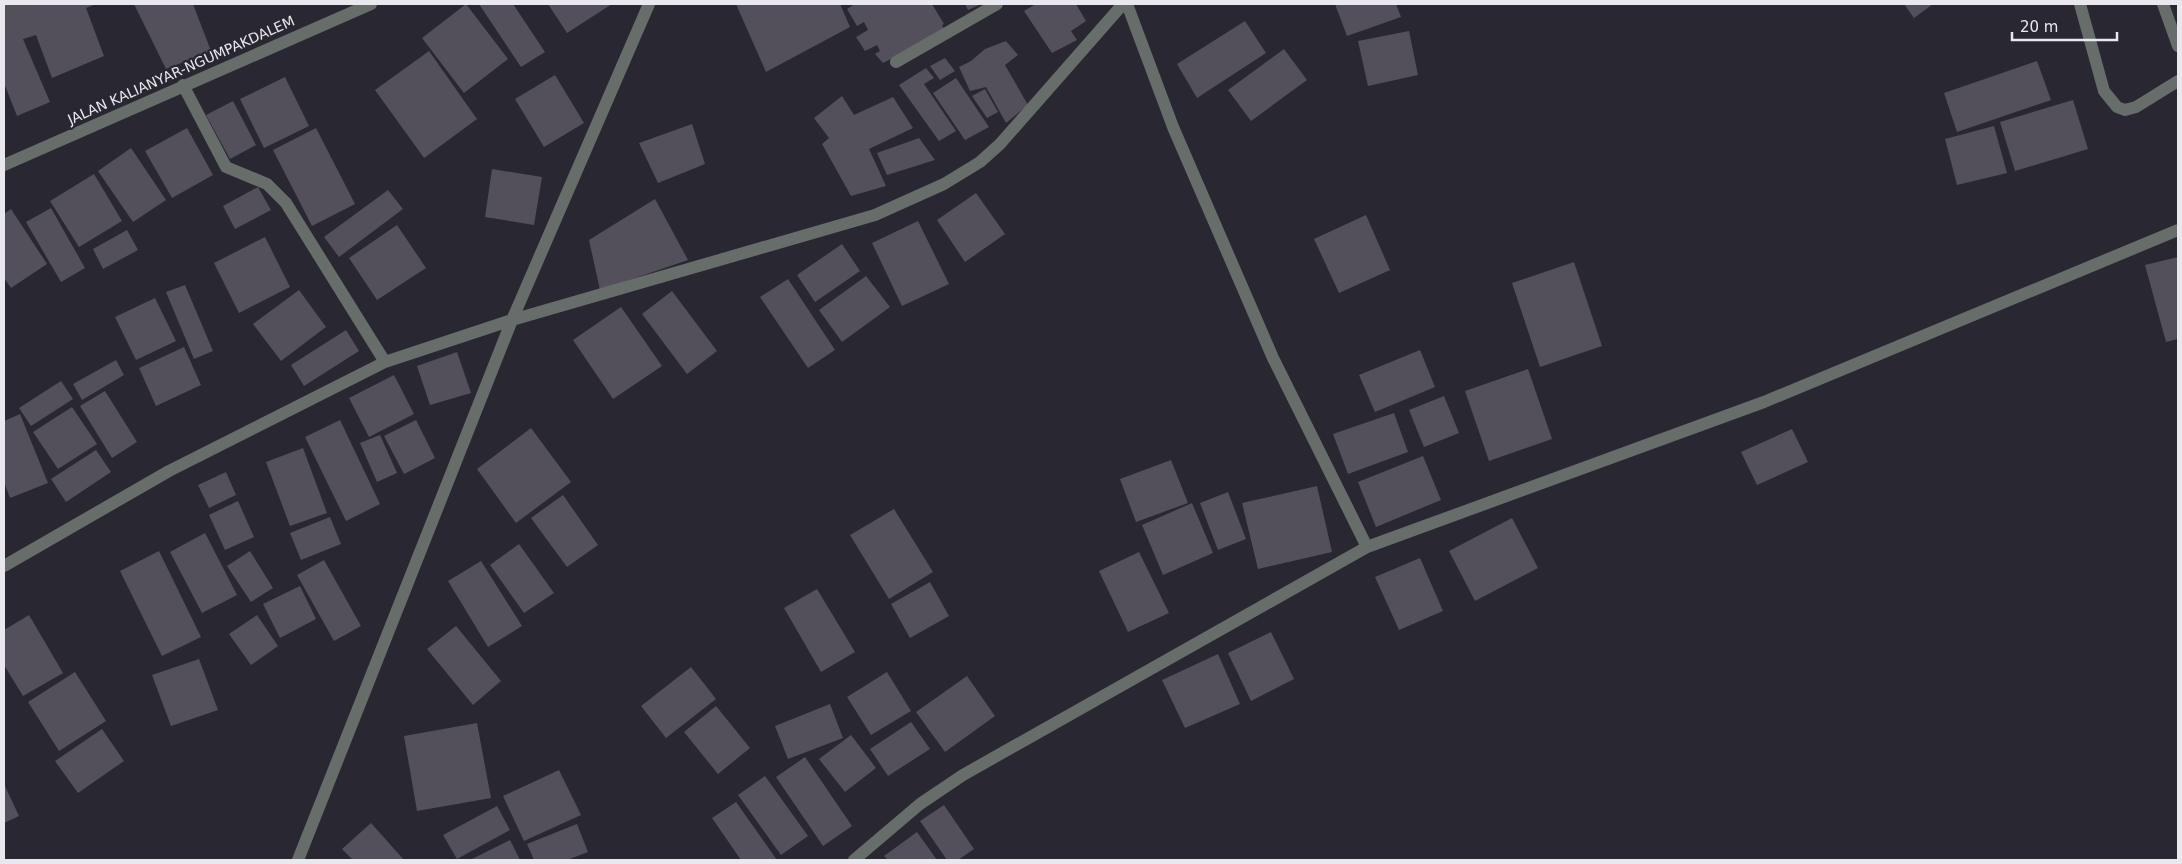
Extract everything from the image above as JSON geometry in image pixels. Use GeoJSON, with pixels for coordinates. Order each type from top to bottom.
{"type":"FeatureCollection","features":[{"type":"Feature","properties":{"kind":"street","name":"JALAN KALIANYAR-NGUMPAKDALEM"},"geometry":{"type":"LineString","coordinates":[[4,165],[371,4]]}},
{"type":"Feature","properties":{"kind":"street"},"geometry":{"type":"LineString","coordinates":[[298,860],[512,320],[650,4]]}},
{"type":"Feature","properties":{"kind":"street"},"geometry":{"type":"LineString","coordinates":[[896,62],[997,4]]}},
{"type":"Feature","properties":{"kind":"street"},"geometry":{"type":"LineString","coordinates":[[4,566],[169,470],[385,362],[512,320],[875,215],[944,184],[980,162],[1000,144],[1125,4],[1173,127],[1273,358],[1367,547]]}},
{"type":"Feature","properties":{"kind":"street"},"geometry":{"type":"LineString","coordinates":[[2080,4],[2104,91],[2117,107],[2125,110],[2136,107],[2178,81]]}},
{"type":"Feature","properties":{"kind":"street"},"geometry":{"type":"LineString","coordinates":[[2163,4],[2178,46]]}},
{"type":"Feature","properties":{"kind":"street"},"geometry":{"type":"LineString","coordinates":[[183,85],[226,167],[267,184],[286,204],[385,362]]}},
{"type":"Feature","properties":{"kind":"street"},"geometry":{"type":"LineString","coordinates":[[854,860],[920,804],[963,775],[1367,547],[1764,402],[2178,230]]}},
{"type":"Feature","properties":{"kind":"building"},"geometry":{"type":"Polygon","coordinates":[[[4,4],[96,4],[86,8],[104,56],[52,78],[36,35],[23,39],[50,102],[17,116],[4,83],[4,4]]]}},
{"type":"Feature","properties":{"kind":"building"},"geometry":{"type":"Polygon","coordinates":[[[134,4],[193,4],[211,51],[166,69],[134,4]]]}},
{"type":"Feature","properties":{"kind":"building"},"geometry":{"type":"Polygon","coordinates":[[[466,4],[508,59],[464,93],[422,38],[466,4]]]}},
{"type":"Feature","properties":{"kind":"building"},"geometry":{"type":"Polygon","coordinates":[[[479,4],[513,4],[545,52],[521,67],[479,4]]]}},
{"type":"Feature","properties":{"kind":"building"},"geometry":{"type":"Polygon","coordinates":[[[548,4],[612,4],[567,33],[548,4]]]}},
{"type":"Feature","properties":{"kind":"building"},"geometry":{"type":"Polygon","coordinates":[[[736,4],[840,4],[850,27],[766,72],[736,4]]]}},
{"type":"Feature","properties":{"kind":"building"},"geometry":{"type":"Polygon","coordinates":[[[855,4],[932,4],[944,24],[942,25],[945,31],[883,63],[875,54],[880,51],[877,45],[865,51],[856,37],[868,30],[864,22],[857,26],[847,9],[855,4]]]}},
{"type":"Feature","properties":{"kind":"building"},"geometry":{"type":"Polygon","coordinates":[[[965,4],[981,4],[968,10],[965,4]]]}},
{"type":"Feature","properties":{"kind":"building"},"geometry":{"type":"Polygon","coordinates":[[[1036,4],[1076,4],[1086,21],[1071,31],[1077,40],[1052,53],[1024,11],[1036,4]]]}},
{"type":"Feature","properties":{"kind":"building"},"geometry":{"type":"Polygon","coordinates":[[[1335,4],[1396,4],[1401,17],[1347,36],[1335,4]]]}},
{"type":"Feature","properties":{"kind":"building"},"geometry":{"type":"Polygon","coordinates":[[[1904,4],[1933,4],[1914,18],[1904,4]]]}},
{"type":"Feature","properties":{"kind":"building"},"geometry":{"type":"Polygon","coordinates":[[[1245,21],[1266,53],[1197,98],[1177,64],[1245,21]]]}},
{"type":"Feature","properties":{"kind":"building"},"geometry":{"type":"Polygon","coordinates":[[[1409,31],[1418,75],[1368,86],[1358,41],[1409,31]]]}},
{"type":"Feature","properties":{"kind":"building"},"geometry":{"type":"Polygon","coordinates":[[[1006,41],[1018,55],[1005,65],[1028,105],[1006,123],[986,87],[970,91],[959,67],[971,61],[985,49],[1006,41]]]}},
{"type":"Feature","properties":{"kind":"building"},"geometry":{"type":"Polygon","coordinates":[[[1284,49],[1307,80],[1251,121],[1228,90],[1284,49]]]}},
{"type":"Feature","properties":{"kind":"building"},"geometry":{"type":"Polygon","coordinates":[[[429,51],[477,119],[424,158],[375,90],[429,51]]]}},
{"type":"Feature","properties":{"kind":"building"},"geometry":{"type":"Polygon","coordinates":[[[945,58],[955,71],[940,80],[930,66],[945,58]]]}},
{"type":"Feature","properties":{"kind":"building"},"geometry":{"type":"Polygon","coordinates":[[[2037,61],[2051,100],[1957,132],[1944,93],[2037,61]]]}},
{"type":"Feature","properties":{"kind":"building"},"geometry":{"type":"Polygon","coordinates":[[[926,68],[934,78],[924,84],[956,131],[939,141],[899,85],[926,68]]]}},
{"type":"Feature","properties":{"kind":"building"},"geometry":{"type":"Polygon","coordinates":[[[555,75],[584,123],[544,147],[515,99],[555,75]]]}},
{"type":"Feature","properties":{"kind":"building"},"geometry":{"type":"Polygon","coordinates":[[[285,77],[309,126],[264,148],[240,99],[285,77]]]}},
{"type":"Feature","properties":{"kind":"building"},"geometry":{"type":"Polygon","coordinates":[[[956,78],[989,127],[965,140],[933,93],[956,78]]]}},
{"type":"Feature","properties":{"kind":"building"},"geometry":{"type":"Polygon","coordinates":[[[985,89],[998,112],[987,118],[972,96],[985,89]]]}},
{"type":"Feature","properties":{"kind":"building"},"geometry":{"type":"Polygon","coordinates":[[[842,96],[854,115],[893,97],[913,128],[869,149],[886,186],[851,196],[822,144],[829,138],[814,118],[842,96]]]}},
{"type":"Feature","properties":{"kind":"building"},"geometry":{"type":"Polygon","coordinates":[[[2073,100],[2088,149],[2015,171],[2000,122],[2073,100]]]}},
{"type":"Feature","properties":{"kind":"building"},"geometry":{"type":"Polygon","coordinates":[[[233,101],[256,145],[230,159],[206,115],[233,101]]]}},
{"type":"Feature","properties":{"kind":"building"},"geometry":{"type":"Polygon","coordinates":[[[692,124],[705,164],[658,183],[639,143],[692,124]]]}},
{"type":"Feature","properties":{"kind":"building"},"geometry":{"type":"Polygon","coordinates":[[[1994,126],[2007,173],[1957,185],[1945,139],[1994,126]]]}},
{"type":"Feature","properties":{"kind":"building"},"geometry":{"type":"Polygon","coordinates":[[[187,128],[213,175],[172,198],[145,151],[187,128]]]}},
{"type":"Feature","properties":{"kind":"building"},"geometry":{"type":"Polygon","coordinates":[[[316,128],[355,204],[312,226],[273,150],[316,128]]]}},
{"type":"Feature","properties":{"kind":"building"},"geometry":{"type":"Polygon","coordinates":[[[919,138],[935,160],[887,175],[877,153],[919,138]]]}},
{"type":"Feature","properties":{"kind":"building"},"geometry":{"type":"Polygon","coordinates":[[[131,148],[166,200],[133,222],[98,171],[131,148]]]}},
{"type":"Feature","properties":{"kind":"building"},"geometry":{"type":"Polygon","coordinates":[[[492,169],[542,177],[534,225],[485,217],[492,169]]]}},
{"type":"Feature","properties":{"kind":"building"},"geometry":{"type":"Polygon","coordinates":[[[94,174],[122,221],[79,247],[50,201],[94,174]]]}},
{"type":"Feature","properties":{"kind":"building"},"geometry":{"type":"Polygon","coordinates":[[[258,187],[271,210],[235,229],[223,206],[258,187]]]}},
{"type":"Feature","properties":{"kind":"building"},"geometry":{"type":"Polygon","coordinates":[[[388,190],[403,209],[339,257],[324,237],[388,190]]]}},
{"type":"Feature","properties":{"kind":"building"},"geometry":{"type":"Polygon","coordinates":[[[976,193],[1005,234],[965,262],[937,220],[976,193]]]}},
{"type":"Feature","properties":{"kind":"building"},"geometry":{"type":"Polygon","coordinates":[[[655,199],[688,260],[600,290],[589,240],[655,199]]]}},
{"type":"Feature","properties":{"kind":"building"},"geometry":{"type":"Polygon","coordinates":[[[51,208],[85,268],[61,282],[26,222],[51,208]]]}},
{"type":"Feature","properties":{"kind":"building"},"geometry":{"type":"Polygon","coordinates":[[[11,209],[47,264],[11,288],[4,278],[4,214],[11,209]]]}},
{"type":"Feature","properties":{"kind":"building"},"geometry":{"type":"Polygon","coordinates":[[[1366,215],[1390,270],[1339,293],[1314,239],[1366,215]]]}},
{"type":"Feature","properties":{"kind":"building"},"geometry":{"type":"Polygon","coordinates":[[[918,221],[949,284],[902,306],[872,243],[918,221]]]}},
{"type":"Feature","properties":{"kind":"building"},"geometry":{"type":"Polygon","coordinates":[[[397,225],[426,268],[377,300],[349,258],[397,225]]]}},
{"type":"Feature","properties":{"kind":"building"},"geometry":{"type":"Polygon","coordinates":[[[127,230],[138,250],[103,269],[93,249],[127,230]]]}},
{"type":"Feature","properties":{"kind":"building"},"geometry":{"type":"Polygon","coordinates":[[[265,237],[290,287],[239,313],[214,263],[265,237]]]}},
{"type":"Feature","properties":{"kind":"building"},"geometry":{"type":"Polygon","coordinates":[[[842,244],[860,271],[815,302],[797,275],[842,244]]]}},
{"type":"Feature","properties":{"kind":"building"},"geometry":{"type":"Polygon","coordinates":[[[2178,257],[2178,339],[2166,342],[2145,265],[2178,257]]]}},
{"type":"Feature","properties":{"kind":"building"},"geometry":{"type":"Polygon","coordinates":[[[1574,262],[1602,346],[1540,367],[1512,283],[1574,262]]]}},
{"type":"Feature","properties":{"kind":"building"},"geometry":{"type":"Polygon","coordinates":[[[866,276],[890,307],[842,342],[819,310],[866,276]]]}},
{"type":"Feature","properties":{"kind":"building"},"geometry":{"type":"Polygon","coordinates":[[[788,279],[835,350],[808,368],[760,297],[788,279]]]}},
{"type":"Feature","properties":{"kind":"building"},"geometry":{"type":"Polygon","coordinates":[[[185,285],[213,351],[194,359],[166,292],[185,285]]]}},
{"type":"Feature","properties":{"kind":"building"},"geometry":{"type":"Polygon","coordinates":[[[299,290],[326,327],[281,361],[253,324],[299,290]]]}},
{"type":"Feature","properties":{"kind":"building"},"geometry":{"type":"Polygon","coordinates":[[[672,291],[717,351],[687,374],[642,314],[672,291]]]}},
{"type":"Feature","properties":{"kind":"building"},"geometry":{"type":"Polygon","coordinates":[[[155,298],[176,341],[136,360],[115,317],[155,298]]]}},
{"type":"Feature","properties":{"kind":"building"},"geometry":{"type":"Polygon","coordinates":[[[621,307],[662,366],[613,399],[573,340],[621,307]]]}},
{"type":"Feature","properties":{"kind":"building"},"geometry":{"type":"Polygon","coordinates":[[[346,330],[359,351],[304,386],[291,365],[346,330]]]}},
{"type":"Feature","properties":{"kind":"building"},"geometry":{"type":"Polygon","coordinates":[[[184,347],[201,385],[156,406],[139,368],[184,347]]]}},
{"type":"Feature","properties":{"kind":"building"},"geometry":{"type":"Polygon","coordinates":[[[1420,350],[1435,387],[1375,412],[1359,375],[1420,350]]]}},
{"type":"Feature","properties":{"kind":"building"},"geometry":{"type":"Polygon","coordinates":[[[457,352],[471,393],[430,405],[417,366],[457,352]]]}},
{"type":"Feature","properties":{"kind":"building"},"geometry":{"type":"Polygon","coordinates":[[[116,360],[124,375],[82,400],[73,384],[116,360]]]}},
{"type":"Feature","properties":{"kind":"building"},"geometry":{"type":"Polygon","coordinates":[[[1528,369],[1552,439],[1489,461],[1465,391],[1528,369]]]}},
{"type":"Feature","properties":{"kind":"building"},"geometry":{"type":"Polygon","coordinates":[[[394,375],[414,414],[369,437],[349,398],[394,375]]]}},
{"type":"Feature","properties":{"kind":"building"},"geometry":{"type":"Polygon","coordinates":[[[61,381],[73,399],[31,426],[19,408],[61,381]]]}},
{"type":"Feature","properties":{"kind":"building"},"geometry":{"type":"Polygon","coordinates":[[[105,391],[137,442],[112,458],[80,406],[105,391]]]}},
{"type":"Feature","properties":{"kind":"building"},"geometry":{"type":"Polygon","coordinates":[[[1444,396],[1459,433],[1424,447],[1409,410],[1444,396]]]}},
{"type":"Feature","properties":{"kind":"building"},"geometry":{"type":"Polygon","coordinates":[[[72,407],[97,444],[58,469],[33,432],[72,407]]]}},
{"type":"Feature","properties":{"kind":"building"},"geometry":{"type":"Polygon","coordinates":[[[1394,413],[1408,452],[1348,474],[1333,434],[1394,413]]]}},
{"type":"Feature","properties":{"kind":"building"},"geometry":{"type":"Polygon","coordinates":[[[20,414],[48,483],[10,498],[4,482],[4,421],[20,414]]]}},
{"type":"Feature","properties":{"kind":"building"},"geometry":{"type":"Polygon","coordinates":[[[340,420],[380,504],[346,521],[305,437],[340,420]]]}},
{"type":"Feature","properties":{"kind":"building"},"geometry":{"type":"Polygon","coordinates":[[[416,420],[435,458],[404,474],[384,436],[416,420]]]}},
{"type":"Feature","properties":{"kind":"building"},"geometry":{"type":"Polygon","coordinates":[[[531,428],[571,482],[516,523],[477,469],[531,428]]]}},
{"type":"Feature","properties":{"kind":"building"},"geometry":{"type":"Polygon","coordinates":[[[1792,429],[1808,462],[1757,485],[1741,452],[1792,429]]]}},
{"type":"Feature","properties":{"kind":"building"},"geometry":{"type":"Polygon","coordinates":[[[380,435],[397,473],[377,482],[360,443],[380,435]]]}},
{"type":"Feature","properties":{"kind":"building"},"geometry":{"type":"Polygon","coordinates":[[[303,448],[327,513],[290,526],[266,462],[303,448]]]}},
{"type":"Feature","properties":{"kind":"building"},"geometry":{"type":"Polygon","coordinates":[[[96,450],[111,472],[66,502],[51,479],[96,450]]]}},
{"type":"Feature","properties":{"kind":"building"},"geometry":{"type":"Polygon","coordinates":[[[1423,456],[1441,500],[1376,527],[1358,482],[1423,456]]]}},
{"type":"Feature","properties":{"kind":"building"},"geometry":{"type":"Polygon","coordinates":[[[1171,460],[1188,503],[1136,522],[1120,479],[1171,460]]]}},
{"type":"Feature","properties":{"kind":"building"},"geometry":{"type":"Polygon","coordinates":[[[226,472],[236,495],[209,508],[198,485],[226,472]]]}},
{"type":"Feature","properties":{"kind":"building"},"geometry":{"type":"Polygon","coordinates":[[[1317,486],[1332,552],[1258,569],[1242,503],[1317,486]]]}},
{"type":"Feature","properties":{"kind":"building"},"geometry":{"type":"Polygon","coordinates":[[[1228,492],[1246,539],[1218,550],[1200,503],[1228,492]]]}},
{"type":"Feature","properties":{"kind":"building"},"geometry":{"type":"Polygon","coordinates":[[[563,495],[598,545],[567,567],[531,518],[563,495]]]}},
{"type":"Feature","properties":{"kind":"building"},"geometry":{"type":"Polygon","coordinates":[[[238,501],[254,537],[225,550],[209,515],[238,501]]]}},
{"type":"Feature","properties":{"kind":"building"},"geometry":{"type":"Polygon","coordinates":[[[1192,503],[1213,553],[1163,575],[1142,525],[1192,503]]]}},
{"type":"Feature","properties":{"kind":"building"},"geometry":{"type":"Polygon","coordinates":[[[894,509],[933,572],[889,599],[850,535],[894,509]]]}},
{"type":"Feature","properties":{"kind":"building"},"geometry":{"type":"Polygon","coordinates":[[[330,517],[341,544],[301,560],[290,533],[330,517]]]}},
{"type":"Feature","properties":{"kind":"building"},"geometry":{"type":"Polygon","coordinates":[[[1512,518],[1538,568],[1475,601],[1449,551],[1512,518]]]}},
{"type":"Feature","properties":{"kind":"building"},"geometry":{"type":"Polygon","coordinates":[[[205,533],[237,595],[202,613],[170,552],[205,533]]]}},
{"type":"Feature","properties":{"kind":"building"},"geometry":{"type":"Polygon","coordinates":[[[519,544],[554,593],[524,613],[490,565],[519,544]]]}},
{"type":"Feature","properties":{"kind":"building"},"geometry":{"type":"Polygon","coordinates":[[[159,551],[201,637],[162,656],[120,571],[159,551]]]}},
{"type":"Feature","properties":{"kind":"building"},"geometry":{"type":"Polygon","coordinates":[[[250,551],[273,588],[251,602],[227,566],[250,551]]]}},
{"type":"Feature","properties":{"kind":"building"},"geometry":{"type":"Polygon","coordinates":[[[1139,552],[1169,613],[1128,632],[1099,571],[1139,552]]]}},
{"type":"Feature","properties":{"kind":"building"},"geometry":{"type":"Polygon","coordinates":[[[1420,558],[1443,611],[1399,630],[1375,577],[1420,558]]]}},
{"type":"Feature","properties":{"kind":"building"},"geometry":{"type":"Polygon","coordinates":[[[324,560],[361,626],[334,641],[297,575],[324,560]]]}},
{"type":"Feature","properties":{"kind":"building"},"geometry":{"type":"Polygon","coordinates":[[[481,561],[522,626],[488,647],[448,581],[481,561]]]}},
{"type":"Feature","properties":{"kind":"building"},"geometry":{"type":"Polygon","coordinates":[[[930,582],[949,616],[910,638],[891,604],[930,582]]]}},
{"type":"Feature","properties":{"kind":"building"},"geometry":{"type":"Polygon","coordinates":[[[300,586],[316,619],[280,638],[263,604],[300,586]]]}},
{"type":"Feature","properties":{"kind":"building"},"geometry":{"type":"Polygon","coordinates":[[[817,589],[855,652],[821,672],[784,608],[817,589]]]}},
{"type":"Feature","properties":{"kind":"building"},"geometry":{"type":"Polygon","coordinates":[[[29,615],[63,673],[23,696],[4,665],[4,630],[29,615]]]}},
{"type":"Feature","properties":{"kind":"building"},"geometry":{"type":"Polygon","coordinates":[[[257,615],[278,646],[251,665],[229,634],[257,615]]]}},
{"type":"Feature","properties":{"kind":"building"},"geometry":{"type":"Polygon","coordinates":[[[456,626],[501,681],[473,705],[427,649],[456,626]]]}},
{"type":"Feature","properties":{"kind":"building"},"geometry":{"type":"Polygon","coordinates":[[[1271,632],[1294,679],[1251,701],[1228,653],[1271,632]]]}},
{"type":"Feature","properties":{"kind":"building"},"geometry":{"type":"Polygon","coordinates":[[[1218,654],[1240,704],[1185,728],[1162,680],[1218,654]]]}},
{"type":"Feature","properties":{"kind":"building"},"geometry":{"type":"Polygon","coordinates":[[[199,659],[218,710],[171,726],[152,675],[199,659]]]}},
{"type":"Feature","properties":{"kind":"building"},"geometry":{"type":"Polygon","coordinates":[[[691,667],[716,699],[666,738],[641,706],[691,667]]]}},
{"type":"Feature","properties":{"kind":"building"},"geometry":{"type":"Polygon","coordinates":[[[75,672],[106,721],[59,751],[28,702],[75,672]]]}},
{"type":"Feature","properties":{"kind":"building"},"geometry":{"type":"Polygon","coordinates":[[[887,672],[911,711],[871,735],[847,697],[887,672]]]}},
{"type":"Feature","properties":{"kind":"building"},"geometry":{"type":"Polygon","coordinates":[[[967,676],[995,716],[945,752],[916,712],[967,676]]]}},
{"type":"Feature","properties":{"kind":"building"},"geometry":{"type":"Polygon","coordinates":[[[830,704],[843,738],[788,759],[775,726],[830,704]]]}},
{"type":"Feature","properties":{"kind":"building"},"geometry":{"type":"Polygon","coordinates":[[[716,706],[750,748],[718,774],[684,732],[716,706]]]}},
{"type":"Feature","properties":{"kind":"building"},"geometry":{"type":"Polygon","coordinates":[[[911,722],[930,749],[888,776],[870,749],[911,722]]]}},
{"type":"Feature","properties":{"kind":"building"},"geometry":{"type":"Polygon","coordinates":[[[477,723],[491,798],[417,811],[404,736],[477,723]]]}},
{"type":"Feature","properties":{"kind":"building"},"geometry":{"type":"Polygon","coordinates":[[[102,729],[124,761],[78,793],[55,761],[102,729]]]}},
{"type":"Feature","properties":{"kind":"building"},"geometry":{"type":"Polygon","coordinates":[[[851,735],[876,768],[845,792],[819,759],[851,735]]]}},
{"type":"Feature","properties":{"kind":"building"},"geometry":{"type":"Polygon","coordinates":[[[805,757],[852,826],[823,846],[776,777],[805,757]]]}},
{"type":"Feature","properties":{"kind":"building"},"geometry":{"type":"Polygon","coordinates":[[[559,770],[581,815],[524,841],[503,796],[559,770]]]}},
{"type":"Feature","properties":{"kind":"building"},"geometry":{"type":"Polygon","coordinates":[[[765,776],[808,836],[781,855],[738,795],[765,776]]]}},
{"type":"Feature","properties":{"kind":"building"},"geometry":{"type":"Polygon","coordinates":[[[4,784],[19,816],[4,823],[4,784]]]}},
{"type":"Feature","properties":{"kind":"building"},"geometry":{"type":"Polygon","coordinates":[[[736,802],[777,860],[741,860],[712,818],[736,802]]]}},
{"type":"Feature","properties":{"kind":"building"},"geometry":{"type":"Polygon","coordinates":[[[944,805],[974,849],[958,860],[947,860],[920,821],[944,805]]]}},
{"type":"Feature","properties":{"kind":"building"},"geometry":{"type":"Polygon","coordinates":[[[497,806],[510,830],[457,859],[443,835],[497,806]]]}},
{"type":"Feature","properties":{"kind":"building"},"geometry":{"type":"Polygon","coordinates":[[[371,823],[404,860],[353,860],[342,849],[371,823]]]}},
{"type":"Feature","properties":{"kind":"building"},"geometry":{"type":"Polygon","coordinates":[[[577,824],[588,852],[567,860],[534,860],[527,844],[577,824]]]}},
{"type":"Feature","properties":{"kind":"building"},"geometry":{"type":"Polygon","coordinates":[[[917,832],[937,860],[888,860],[884,856],[917,832]]]}},
{"type":"Feature","properties":{"kind":"building"},"geometry":{"type":"Polygon","coordinates":[[[510,840],[520,860],[470,860],[510,840]]]}}]}
